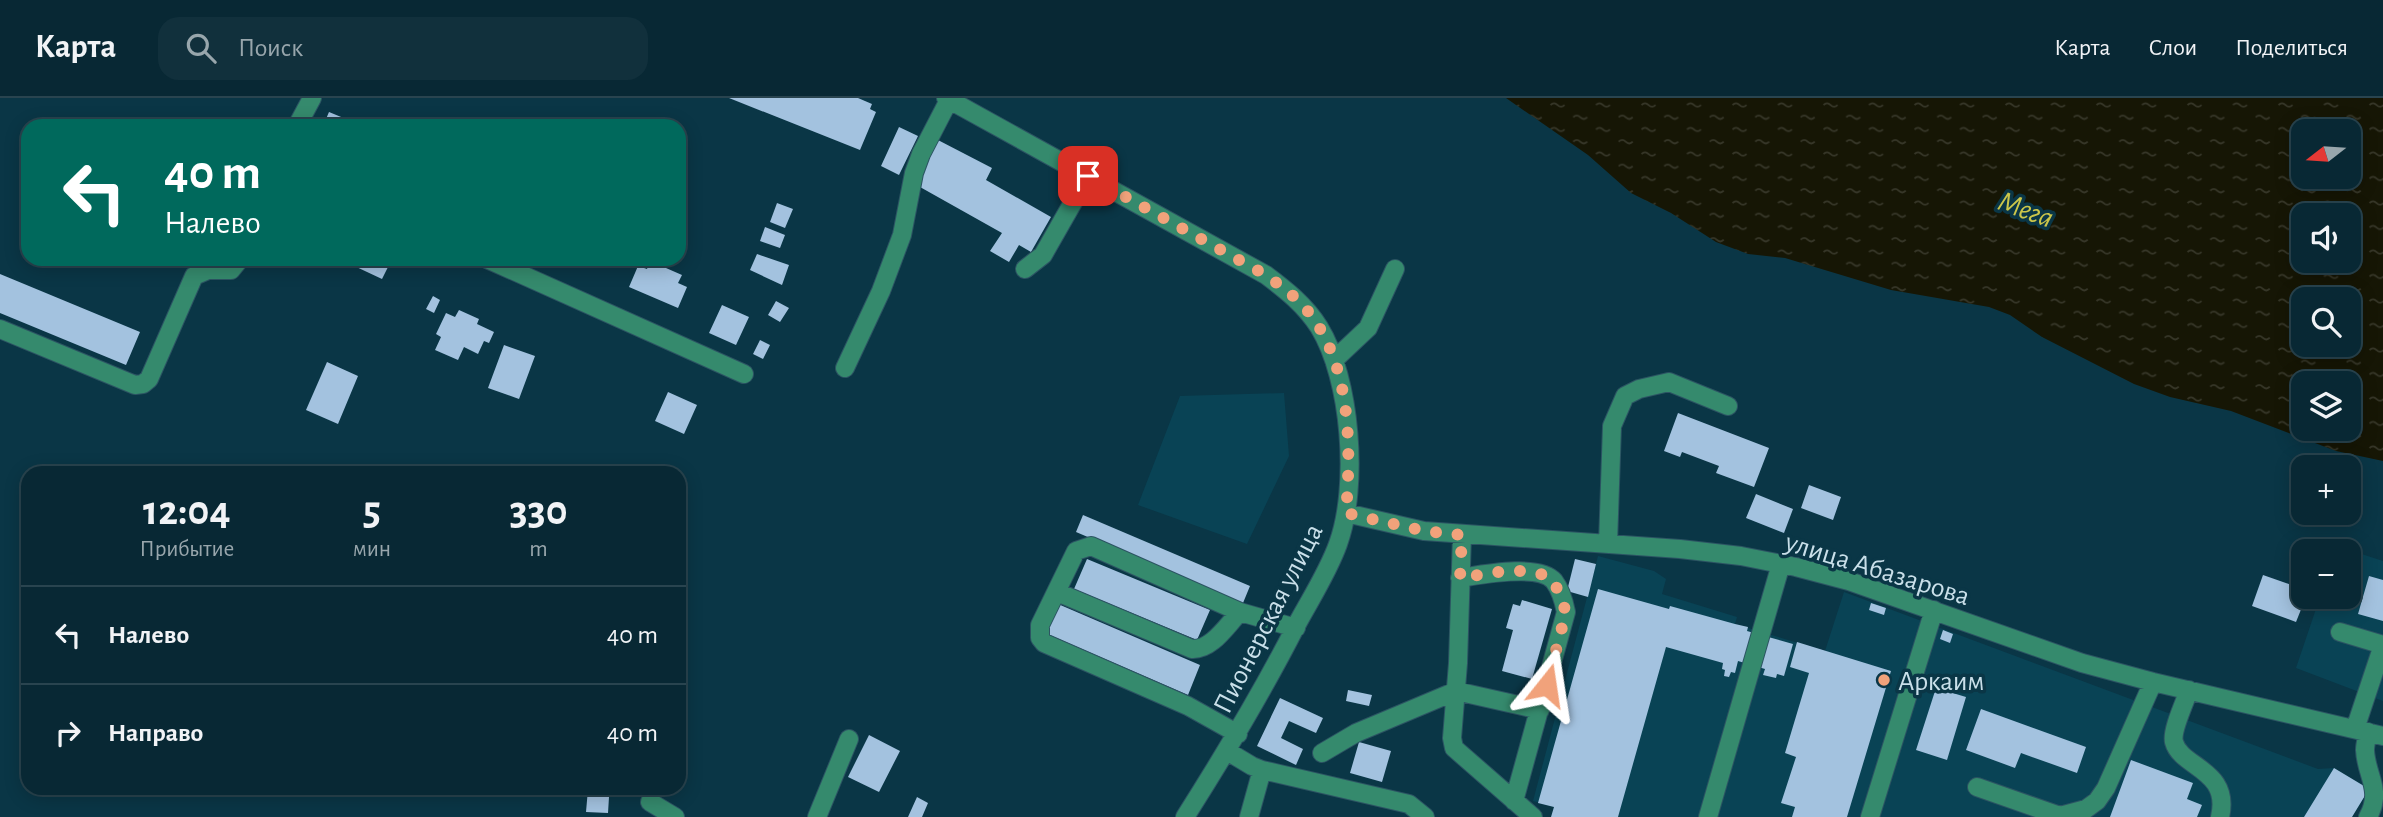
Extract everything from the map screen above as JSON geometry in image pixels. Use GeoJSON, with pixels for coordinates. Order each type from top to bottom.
{"type":"FeatureCollection","features":[{"type":"Feature","properties":{"kind":"street"},"geometry":{"type":"LineString","coordinates":[[301,119],[312,98]]}},
{"type":"Feature","properties":{"kind":"street"},"geometry":{"type":"LineString","coordinates":[[845,368],[881,291],[902,235],[914,173],[948,99]]}},
{"type":"Feature","properties":{"kind":"street","name":"Пионерская улица"},"geometry":{"type":"LineString","coordinates":[[948,99],[1241,260],[1289,291],[1318,326],[1334,360],[1345,409],[1349,484],[1346,513],[1338,545],[1238,734],[1185,817]]}},
{"type":"Feature","properties":{"kind":"street"},"geometry":{"type":"LineString","coordinates":[[1026,269],[1043,255],[1088,176]]}},
{"type":"Feature","properties":{"kind":"street"},"geometry":{"type":"LineString","coordinates":[[0,329],[135,385],[143,384],[149,379],[194,276],[208,270],[225,272],[235,266]]}},
{"type":"Feature","properties":{"kind":"street"},"geometry":{"type":"LineString","coordinates":[[503,266],[744,374]]}},
{"type":"Feature","properties":{"kind":"street"},"geometry":{"type":"LineString","coordinates":[[1334,360],[1368,328],[1395,269]]}},
{"type":"Feature","properties":{"kind":"street"},"geometry":{"type":"LineString","coordinates":[[1608,544],[1612,426],[1625,396],[1639,388],[1669,382],[1728,406]]}},
{"type":"Feature","properties":{"kind":"street","name":"улица Абазарова"},"geometry":{"type":"LineString","coordinates":[[1346,513],[1398,526],[1462,535],[1726,554],[1781,564],[1849,581],[2082,663],[2369,732]]}},
{"type":"Feature","properties":{"kind":"street"},"geometry":{"type":"LineString","coordinates":[[1462,535],[1452,738],[1454,748],[1533,817]]}},
{"type":"Feature","properties":{"kind":"street"},"geometry":{"type":"LineString","coordinates":[[1238,734],[1188,706],[1044,643],[1038,631],[1076,551],[1091,547],[1240,612],[1296,628]]}},
{"type":"Feature","properties":{"kind":"street"},"geometry":{"type":"LineString","coordinates":[[1708,817],[1781,564]]}},
{"type":"Feature","properties":{"kind":"street"},"geometry":{"type":"LineString","coordinates":[[1460,578],[1507,572],[1539,573],[1554,581],[1566,612],[1514,801]]}},
{"type":"Feature","properties":{"kind":"street"},"geometry":{"type":"LineString","coordinates":[[1057,592],[1192,649],[1209,643],[1240,612]]}},
{"type":"Feature","properties":{"kind":"street"},"geometry":{"type":"LineString","coordinates":[[1870,817],[1934,610]]}},
{"type":"Feature","properties":{"kind":"street"},"geometry":{"type":"LineString","coordinates":[[2340,632],[2383,645],[2365,754],[2377,800],[2368,817]]}},
{"type":"Feature","properties":{"kind":"street"},"geometry":{"type":"LineString","coordinates":[[1977,787],[2060,816],[2086,809],[2097,802],[2105,788],[2153,682]]}},
{"type":"Feature","properties":{"kind":"street"},"geometry":{"type":"LineString","coordinates":[[2189,690],[2174,736],[2174,744],[2210,777],[2218,788],[2222,801],[2220,817]]}},
{"type":"Feature","properties":{"kind":"street"},"geometry":{"type":"LineString","coordinates":[[1322,753],[1356,733],[1456,691],[1540,710]]}},
{"type":"Feature","properties":{"kind":"street"},"geometry":{"type":"LineString","coordinates":[[817,817],[849,739]]}},
{"type":"Feature","properties":{"kind":"street"},"geometry":{"type":"LineString","coordinates":[[1227,751],[1262,770],[1409,804],[1425,817]]}},
{"type":"Feature","properties":{"kind":"street"},"geometry":{"type":"LineString","coordinates":[[1249,817],[1262,770]]}},
{"type":"Feature","properties":{"kind":"street"},"geometry":{"type":"LineString","coordinates":[[1379,817],[1384,798]]}},
{"type":"Feature","properties":{"kind":"street"},"geometry":{"type":"LineString","coordinates":[[650,802],[675,817]]}},
{"type":"Feature","properties":{"kind":"shaded area"},"geometry":{"type":"Polygon","coordinates":[[[1284,393],[1289,456],[1247,544],[1138,505],[1180,396],[1284,393]]]}},
{"type":"Feature","properties":{"kind":"shaded area"},"geometry":{"type":"Polygon","coordinates":[[[2361,554],[2383,561],[2383,701],[2296,668],[2316,609],[2361,609],[2361,554]]]}},
{"type":"Feature","properties":{"kind":"shaded area"},"geometry":{"type":"Polygon","coordinates":[[[1598,556],[1654,571],[1666,579],[1662,594],[1737,617],[1735,624],[1825,651],[1844,592],[2318,769],[2334,768],[2369,789],[2352,817],[1551,817],[1554,807],[1533,801],[1598,556]]]}},
{"type":"Feature","properties":{"kind":"water","name":"Мега"},"geometry":{"type":"Polygon","coordinates":[[[1506,98],[2383,98],[2383,461],[2336,451],[2310,441],[2361,441],[2361,371],[2291,371],[2291,434],[2231,411],[2170,397],[2134,384],[2042,337],[2010,315],[1989,307],[1891,290],[1785,258],[1748,254],[1716,242],[1671,213],[1631,193],[1588,155],[1506,98]]]}},
{"type":"Feature","properties":{"kind":"building"},"geometry":{"type":"Polygon","coordinates":[[[729,98],[858,98],[872,104],[870,109],[876,112],[860,150],[729,98]]]}},
{"type":"Feature","properties":{"kind":"building"},"geometry":{"type":"Polygon","coordinates":[[[329,112],[346,119],[326,119],[329,112]]]}},
{"type":"Feature","properties":{"kind":"building"},"geometry":{"type":"Polygon","coordinates":[[[899,127],[918,136],[899,175],[881,166],[899,127]]]}},
{"type":"Feature","properties":{"kind":"building"},"geometry":{"type":"Polygon","coordinates":[[[936,139],[992,168],[986,180],[1051,217],[1031,252],[1019,245],[1009,262],[990,251],[1002,233],[920,187],[925,157],[936,139]]]}},
{"type":"Feature","properties":{"kind":"building"},"geometry":{"type":"Polygon","coordinates":[[[777,203],[793,209],[785,228],[770,222],[777,203]]]}},
{"type":"Feature","properties":{"kind":"building"},"geometry":{"type":"Polygon","coordinates":[[[765,227],[785,235],[780,248],[760,241],[765,227]]]}},
{"type":"Feature","properties":{"kind":"building"},"geometry":{"type":"Polygon","coordinates":[[[757,254],[789,265],[782,285],[750,270],[757,254]]]}},
{"type":"Feature","properties":{"kind":"building"},"geometry":{"type":"Polygon","coordinates":[[[354,266],[388,266],[382,279],[354,266]]]}},
{"type":"Feature","properties":{"kind":"building"},"geometry":{"type":"Polygon","coordinates":[[[638,266],[647,269],[648,266],[661,266],[682,275],[678,283],[687,287],[678,308],[629,287],[638,266]]]}},
{"type":"Feature","properties":{"kind":"building"},"geometry":{"type":"Polygon","coordinates":[[[0,274],[140,332],[126,365],[0,313],[0,274]]]}},
{"type":"Feature","properties":{"kind":"building"},"geometry":{"type":"Polygon","coordinates":[[[433,296],[440,300],[434,313],[426,309],[433,296]]]}},
{"type":"Feature","properties":{"kind":"building"},"geometry":{"type":"Polygon","coordinates":[[[776,301],[789,308],[780,322],[768,315],[776,301]]]}},
{"type":"Feature","properties":{"kind":"building"},"geometry":{"type":"Polygon","coordinates":[[[722,305],[749,317],[736,345],[709,333],[722,305]]]}},
{"type":"Feature","properties":{"kind":"building"},"geometry":{"type":"Polygon","coordinates":[[[459,310],[479,319],[477,324],[494,332],[489,343],[484,341],[478,354],[464,347],[458,360],[435,350],[441,337],[436,334],[446,313],[455,317],[459,310]]]}},
{"type":"Feature","properties":{"kind":"building"},"geometry":{"type":"Polygon","coordinates":[[[760,340],[770,345],[763,359],[753,354],[760,340]]]}},
{"type":"Feature","properties":{"kind":"building"},"geometry":{"type":"Polygon","coordinates":[[[504,345],[535,356],[519,399],[488,388],[504,345]]]}},
{"type":"Feature","properties":{"kind":"building"},"geometry":{"type":"Polygon","coordinates":[[[327,362],[358,376],[338,424],[306,410],[327,362]]]}},
{"type":"Feature","properties":{"kind":"building"},"geometry":{"type":"Polygon","coordinates":[[[668,392],[697,405],[684,434],[655,421],[668,392]]]}},
{"type":"Feature","properties":{"kind":"building"},"geometry":{"type":"Polygon","coordinates":[[[1678,413],[1769,448],[1754,487],[1716,473],[1719,466],[1682,452],[1680,457],[1664,451],[1678,413]]]}},
{"type":"Feature","properties":{"kind":"building"},"geometry":{"type":"Polygon","coordinates":[[[1809,485],[1841,497],[1833,520],[1801,508],[1809,485]]]}},
{"type":"Feature","properties":{"kind":"building"},"geometry":{"type":"Polygon","coordinates":[[[1756,494],[1793,509],[1784,533],[1746,518],[1756,494]]]}},
{"type":"Feature","properties":{"kind":"building"},"geometry":{"type":"Polygon","coordinates":[[[1083,515],[1250,586],[1243,603],[1076,532],[1083,515]]]}},
{"type":"Feature","properties":{"kind":"building"},"geometry":{"type":"Polygon","coordinates":[[[1087,559],[1210,610],[1197,640],[1074,589],[1087,559]]]}},
{"type":"Feature","properties":{"kind":"building"},"geometry":{"type":"Polygon","coordinates":[[[1575,559],[1596,564],[1588,597],[1567,591],[1575,559]]]}},
{"type":"Feature","properties":{"kind":"building"},"geometry":{"type":"Polygon","coordinates":[[[2263,575],[2291,585],[2291,609],[2301,609],[2296,622],[2252,606],[2263,575]]]}},
{"type":"Feature","properties":{"kind":"building"},"geometry":{"type":"Polygon","coordinates":[[[2369,576],[2383,580],[2383,621],[2358,614],[2369,576]]]}},
{"type":"Feature","properties":{"kind":"building"},"geometry":{"type":"Polygon","coordinates":[[[1598,589],[1748,627],[1747,631],[1793,644],[1784,676],[1777,674],[1776,678],[1763,675],[1765,669],[1738,661],[1735,673],[1731,672],[1729,677],[1724,676],[1723,663],[1666,647],[1618,817],[1551,817],[1554,807],[1538,803],[1598,589]]]}},
{"type":"Feature","properties":{"kind":"building"},"geometry":{"type":"Polygon","coordinates":[[[1522,600],[1552,609],[1532,679],[1502,671],[1513,630],[1506,628],[1513,604],[1520,606],[1522,600]]]}},
{"type":"Feature","properties":{"kind":"building"},"geometry":{"type":"Polygon","coordinates":[[[1871,603],[1886,608],[1884,615],[1869,610],[1871,603]]]}},
{"type":"Feature","properties":{"kind":"building"},"geometry":{"type":"Polygon","coordinates":[[[1058,604],[1200,665],[1188,695],[1045,633],[1058,604]]]}},
{"type":"Feature","properties":{"kind":"building"},"geometry":{"type":"Polygon","coordinates":[[[1943,630],[1953,634],[1950,643],[1940,639],[1943,630]]]}},
{"type":"Feature","properties":{"kind":"building"},"geometry":{"type":"Polygon","coordinates":[[[1797,642],[1891,671],[1847,817],[1792,817],[1795,807],[1781,803],[1796,757],[1785,753],[1809,673],[1790,667],[1797,642]]]}},
{"type":"Feature","properties":{"kind":"building"},"geometry":{"type":"Polygon","coordinates":[[[1936,688],[1966,697],[1947,760],[1916,750],[1936,688]]]}},
{"type":"Feature","properties":{"kind":"building"},"geometry":{"type":"Polygon","coordinates":[[[1348,690],[1372,695],[1369,706],[1346,701],[1348,690]]]}},
{"type":"Feature","properties":{"kind":"building"},"geometry":{"type":"Polygon","coordinates":[[[1280,698],[1323,718],[1316,733],[1289,721],[1281,738],[1303,749],[1296,765],[1257,746],[1280,698]]]}},
{"type":"Feature","properties":{"kind":"building"},"geometry":{"type":"Polygon","coordinates":[[[1981,709],[2086,747],[2077,773],[2021,753],[2015,768],[1966,750],[1981,709]]]}},
{"type":"Feature","properties":{"kind":"building"},"geometry":{"type":"Polygon","coordinates":[[[869,735],[900,751],[879,792],[848,777],[869,735]]]}},
{"type":"Feature","properties":{"kind":"building"},"geometry":{"type":"Polygon","coordinates":[[[1359,742],[1391,751],[1382,782],[1350,773],[1359,742]]]}},
{"type":"Feature","properties":{"kind":"building"},"geometry":{"type":"Polygon","coordinates":[[[2131,760],[2193,783],[2187,799],[2202,805],[2197,817],[2110,817],[2131,760]]]}},
{"type":"Feature","properties":{"kind":"building"},"geometry":{"type":"Polygon","coordinates":[[[2334,768],[2369,789],[2352,817],[2304,817],[2334,768]]]}},
{"type":"Feature","properties":{"kind":"building"},"geometry":{"type":"Polygon","coordinates":[[[587,795],[609,797],[608,813],[586,812],[587,795]]]}},
{"type":"Feature","properties":{"kind":"building"},"geometry":{"type":"Polygon","coordinates":[[[917,797],[928,803],[922,817],[908,817],[917,797]]]}},
{"type":"Feature","properties":{"kind":"place","name":"Аркаим"},"geometry":{"type":"Point","coordinates":[1884,680]}},
{"type":"Feature","properties":{"kind":"route"},"geometry":{"type":"LineString","coordinates":[[1088,176],[1266,275],[1289,291],[1307,310],[1328,343],[1341,384],[1348,447],[1349,484],[1346,513],[1385,524],[1462,535],[1460,578],[1507,572],[1539,573],[1554,581],[1565,603],[1566,612],[1547,685]]}}]}
